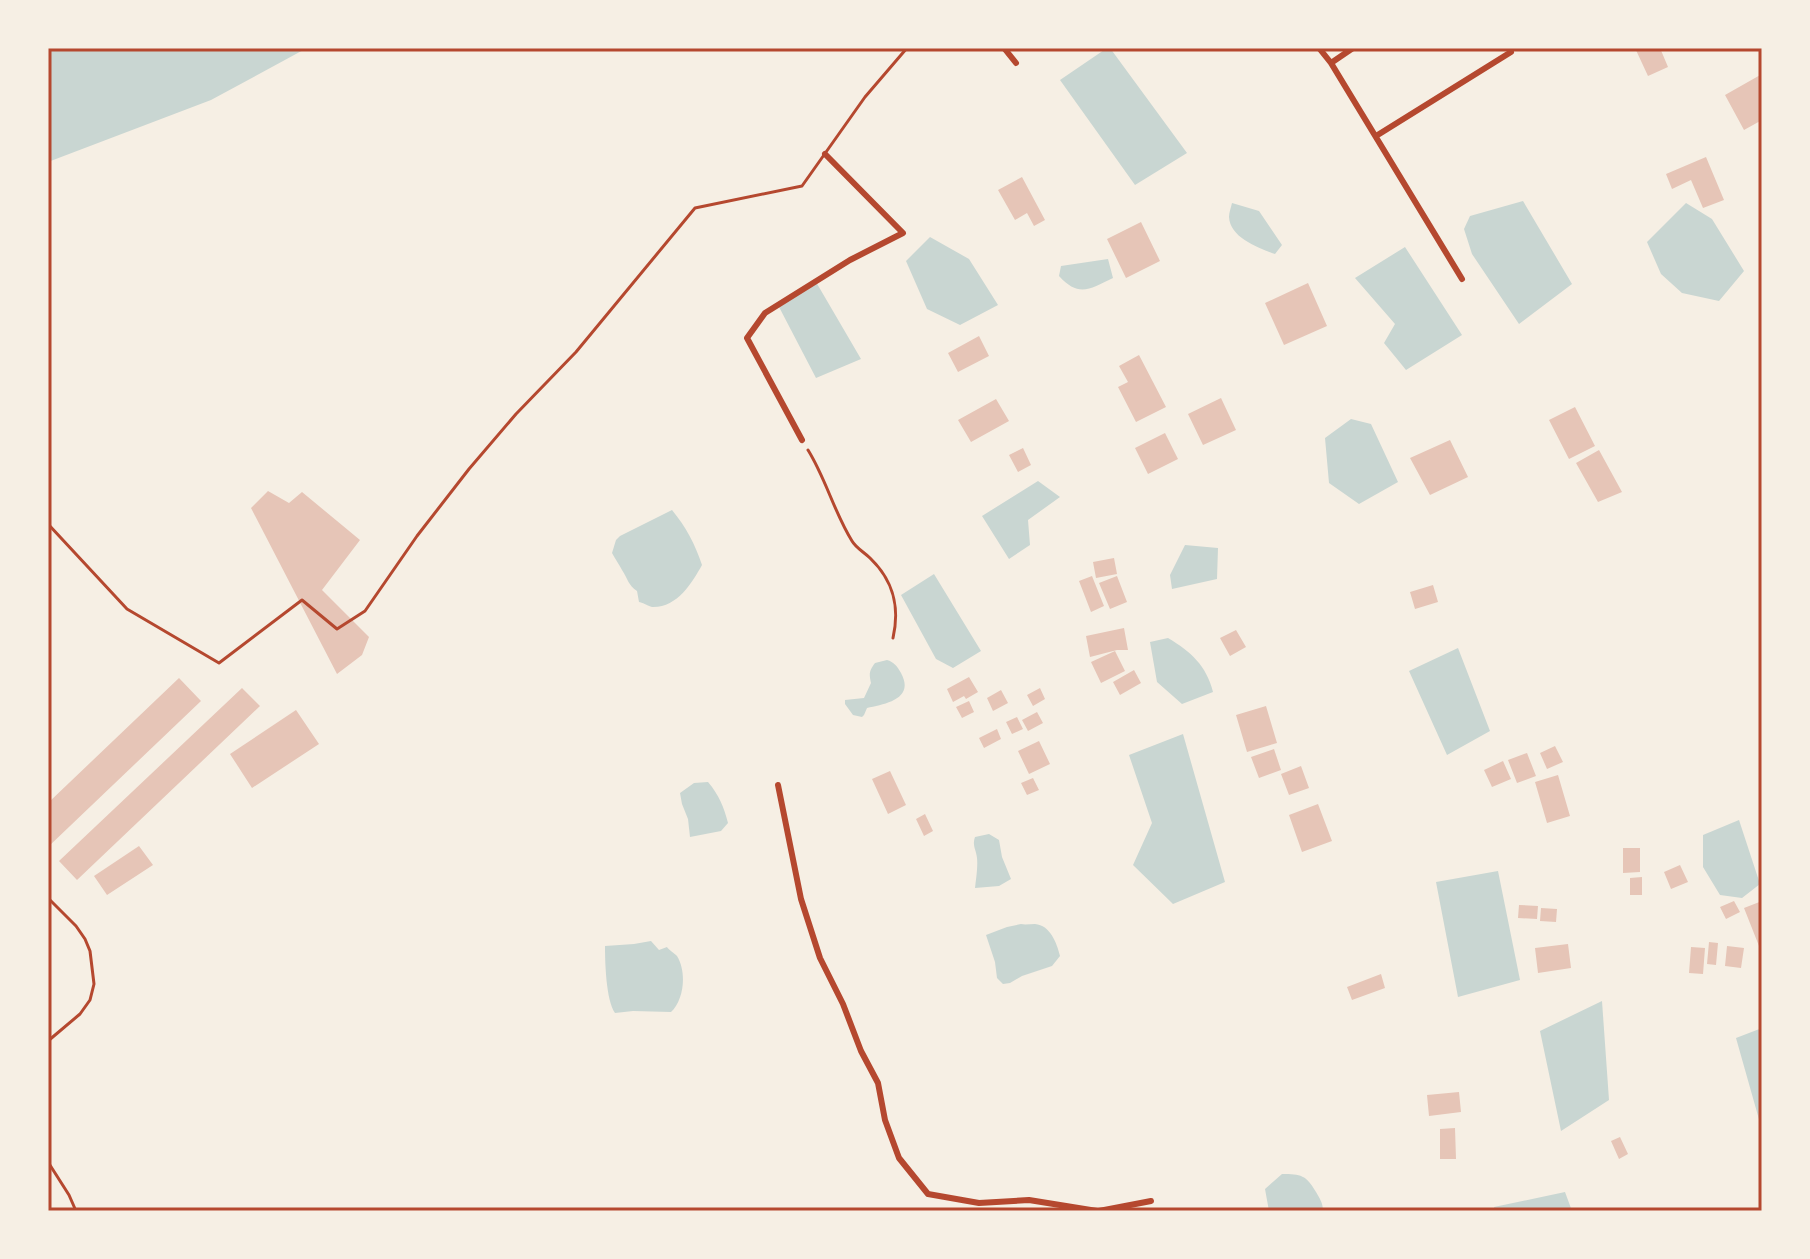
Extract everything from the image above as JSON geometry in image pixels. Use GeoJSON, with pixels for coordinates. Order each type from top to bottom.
{"type":"FeatureCollection","features":[{"type":"Feature","properties":{"kind":"street"},"geometry":{"type":"LineString","coordinates":[[1004,48],[1016,63]]}},
{"type":"Feature","properties":{"kind":"street"},"geometry":{"type":"LineString","coordinates":[[1319,48],[1462,279]]}},
{"type":"Feature","properties":{"kind":"street"},"geometry":{"type":"LineString","coordinates":[[1331,63],[1353,48]]}},
{"type":"Feature","properties":{"kind":"street"},"geometry":{"type":"LineString","coordinates":[[1376,136],[1511,52]]}},
{"type":"Feature","properties":{"kind":"street"},"geometry":{"type":"LineString","coordinates":[[802,440],[747,338],[765,313],[850,260],[903,233],[825,154]]}},
{"type":"Feature","properties":{"kind":"street"},"geometry":{"type":"LineString","coordinates":[[778,785],[801,899],[820,958],[878,1083],[885,1120],[899,1158],[928,1194],[979,1203],[1029,1200],[1098,1211],[1151,1201]]}},
{"type":"Feature","properties":{"kind":"street"},"geometry":{"type":"LineString","coordinates":[[1029,1200],[1032,1211]]}},
{"type":"Feature","properties":{"kind":"lane"},"geometry":{"type":"LineString","coordinates":[[48,524],[127,609],[219,663],[302,600],[337,629],[365,611],[469,469],[516,414],[576,352],[695,208],[802,186],[865,97],[907,48]]}},
{"type":"Feature","properties":{"kind":"lane"},"geometry":{"type":"LineString","coordinates":[[48,898],[85,939],[90,951],[94,984],[90,1000],[80,1014],[48,1041]]}},
{"type":"Feature","properties":{"kind":"lane"},"geometry":{"type":"LineString","coordinates":[[48,1162],[76,1211]]}},
{"type":"Feature","properties":{"kind":"path"},"geometry":{"type":"LineString","coordinates":[[802,440],[853,544],[872,560],[891,586],[897,606],[893,638]]}},
{"type":"Feature","properties":{"kind":"shaded area"},"geometry":{"type":"Polygon","coordinates":[[[48,48],[307,48],[211,100],[48,162],[48,48]]]}},
{"type":"Feature","properties":{"kind":"shaded area"},"geometry":{"type":"Polygon","coordinates":[[[1107,48],[1187,153],[1135,185],[1060,80],[1107,48]]]}},
{"type":"Feature","properties":{"kind":"shaded area"},"geometry":{"type":"Polygon","coordinates":[[[1523,201],[1572,284],[1519,324],[1472,254],[1464,229],[1470,216],[1523,201]]]}},
{"type":"Feature","properties":{"kind":"shaded area"},"geometry":{"type":"Polygon","coordinates":[[[1232,203],[1259,211],[1282,245],[1275,254],[1246,241],[1234,231],[1229,217],[1232,203]]]}},
{"type":"Feature","properties":{"kind":"shaded area"},"geometry":{"type":"Polygon","coordinates":[[[1686,203],[1712,219],[1744,271],[1719,301],[1682,293],[1661,274],[1647,242],[1686,203]]]}},
{"type":"Feature","properties":{"kind":"shaded area"},"geometry":{"type":"Polygon","coordinates":[[[930,237],[969,259],[998,305],[960,325],[927,309],[906,261],[930,237]]]}},
{"type":"Feature","properties":{"kind":"shaded area"},"geometry":{"type":"Polygon","coordinates":[[[1405,247],[1462,335],[1406,370],[1384,343],[1395,324],[1355,278],[1405,247]]]}},
{"type":"Feature","properties":{"kind":"shaded area"},"geometry":{"type":"Polygon","coordinates":[[[1108,259],[1113,278],[1091,288],[1073,287],[1059,276],[1061,266],[1108,259]]]}},
{"type":"Feature","properties":{"kind":"shaded area"},"geometry":{"type":"Polygon","coordinates":[[[816,282],[861,359],[816,378],[778,305],[816,282]]]}},
{"type":"Feature","properties":{"kind":"shaded area"},"geometry":{"type":"Polygon","coordinates":[[[1351,419],[1371,424],[1398,482],[1359,504],[1329,483],[1325,438],[1351,419]]]}},
{"type":"Feature","properties":{"kind":"shaded area"},"geometry":{"type":"Polygon","coordinates":[[[1038,481],[1060,497],[1028,520],[1030,545],[1009,559],[982,516],[1038,481]]]}},
{"type":"Feature","properties":{"kind":"shaded area"},"geometry":{"type":"Polygon","coordinates":[[[672,510],[690,536],[702,565],[676,599],[652,607],[639,602],[637,591],[612,553],[620,536],[672,510]]]}},
{"type":"Feature","properties":{"kind":"shaded area"},"geometry":{"type":"Polygon","coordinates":[[[1185,545],[1218,548],[1217,579],[1172,589],[1170,575],[1185,545]]]}},
{"type":"Feature","properties":{"kind":"shaded area"},"geometry":{"type":"Polygon","coordinates":[[[934,574],[981,651],[953,668],[936,659],[901,595],[934,574]]]}},
{"type":"Feature","properties":{"kind":"shaded area"},"geometry":{"type":"Polygon","coordinates":[[[1168,638],[1196,660],[1213,692],[1182,704],[1157,682],[1150,642],[1168,638]]]}},
{"type":"Feature","properties":{"kind":"shaded area"},"geometry":{"type":"Polygon","coordinates":[[[1458,648],[1490,731],[1447,755],[1409,671],[1458,648]]]}},
{"type":"Feature","properties":{"kind":"shaded area"},"geometry":{"type":"Polygon","coordinates":[[[887,660],[901,673],[904,689],[901,694],[890,702],[867,708],[862,717],[853,715],[845,700],[864,698],[871,683],[873,666],[887,660]]]}},
{"type":"Feature","properties":{"kind":"shaded area"},"geometry":{"type":"Polygon","coordinates":[[[1183,734],[1225,882],[1173,904],[1133,865],[1152,823],[1129,755],[1183,734]]]}},
{"type":"Feature","properties":{"kind":"shaded area"},"geometry":{"type":"Polygon","coordinates":[[[708,782],[721,801],[728,823],[721,831],[690,837],[680,793],[694,783],[708,782]]]}},
{"type":"Feature","properties":{"kind":"shaded area"},"geometry":{"type":"Polygon","coordinates":[[[1739,820],[1760,884],[1742,898],[1720,895],[1703,867],[1703,835],[1739,820]]]}},
{"type":"Feature","properties":{"kind":"shaded area"},"geometry":{"type":"Polygon","coordinates":[[[989,834],[999,840],[1011,879],[999,886],[975,888],[977,862],[974,840],[975,837],[989,834]]]}},
{"type":"Feature","properties":{"kind":"shaded area"},"geometry":{"type":"Polygon","coordinates":[[[1498,871],[1520,980],[1458,997],[1436,882],[1498,871]]]}},
{"type":"Feature","properties":{"kind":"shaded area"},"geometry":{"type":"Polygon","coordinates":[[[1021,924],[1040,925],[1049,931],[1060,956],[1052,966],[1003,984],[997,978],[986,935],[1021,924]]]}},
{"type":"Feature","properties":{"kind":"shaded area"},"geometry":{"type":"Polygon","coordinates":[[[651,941],[659,950],[667,947],[677,956],[683,978],[679,1000],[671,1012],[615,1013],[608,990],[605,946],[651,941]]]}},
{"type":"Feature","properties":{"kind":"shaded area"},"geometry":{"type":"Polygon","coordinates":[[[1602,1001],[1609,1100],[1561,1131],[1540,1031],[1602,1001]]]}},
{"type":"Feature","properties":{"kind":"shaded area"},"geometry":{"type":"Polygon","coordinates":[[[1762,1028],[1762,1130],[1736,1038],[1762,1028]]]}},
{"type":"Feature","properties":{"kind":"shaded area"},"geometry":{"type":"Polygon","coordinates":[[[1282,1174],[1306,1179],[1320,1199],[1323,1211],[1269,1211],[1265,1189],[1282,1174]]]}},
{"type":"Feature","properties":{"kind":"shaded area"},"geometry":{"type":"Polygon","coordinates":[[[1565,1192],[1572,1211],[1495,1211],[1494,1207],[1565,1192]]]}},
{"type":"Feature","properties":{"kind":"building"},"geometry":{"type":"Polygon","coordinates":[[[1635,48],[1660,48],[1668,67],[1648,76],[1635,48]]]}},
{"type":"Feature","properties":{"kind":"building"},"geometry":{"type":"Polygon","coordinates":[[[1762,74],[1762,120],[1744,130],[1725,95],[1762,74]]]}},
{"type":"Feature","properties":{"kind":"building"},"geometry":{"type":"Polygon","coordinates":[[[1706,157],[1724,200],[1703,208],[1691,180],[1672,189],[1666,174],[1706,157]]]}},
{"type":"Feature","properties":{"kind":"building"},"geometry":{"type":"Polygon","coordinates":[[[1022,177],[1045,220],[1034,226],[1027,213],[1015,220],[998,190],[1022,177]]]}},
{"type":"Feature","properties":{"kind":"building"},"geometry":{"type":"Polygon","coordinates":[[[1141,222],[1160,261],[1126,278],[1107,239],[1141,222]]]}},
{"type":"Feature","properties":{"kind":"building"},"geometry":{"type":"Polygon","coordinates":[[[1308,283],[1327,326],[1284,345],[1265,303],[1308,283]]]}},
{"type":"Feature","properties":{"kind":"building"},"geometry":{"type":"Polygon","coordinates":[[[979,336],[989,356],[958,372],[948,353],[979,336]]]}},
{"type":"Feature","properties":{"kind":"building"},"geometry":{"type":"Polygon","coordinates":[[[1139,355],[1166,407],[1136,422],[1118,387],[1128,382],[1119,366],[1139,355]]]}},
{"type":"Feature","properties":{"kind":"building"},"geometry":{"type":"Polygon","coordinates":[[[1221,398],[1236,430],[1203,445],[1188,414],[1221,398]]]}},
{"type":"Feature","properties":{"kind":"building"},"geometry":{"type":"Polygon","coordinates":[[[996,399],[1009,421],[971,442],[958,420],[996,399]]]}},
{"type":"Feature","properties":{"kind":"building"},"geometry":{"type":"Polygon","coordinates":[[[1575,407],[1595,446],[1569,459],[1549,420],[1575,407]]]}},
{"type":"Feature","properties":{"kind":"building"},"geometry":{"type":"Polygon","coordinates":[[[1165,433],[1178,459],[1148,474],[1135,448],[1165,433]]]}},
{"type":"Feature","properties":{"kind":"building"},"geometry":{"type":"Polygon","coordinates":[[[1450,440],[1468,477],[1430,495],[1410,458],[1450,440]]]}},
{"type":"Feature","properties":{"kind":"building"},"geometry":{"type":"Polygon","coordinates":[[[1023,448],[1031,465],[1018,472],[1009,455],[1023,448]]]}},
{"type":"Feature","properties":{"kind":"building"},"geometry":{"type":"Polygon","coordinates":[[[1599,450],[1622,492],[1598,502],[1576,463],[1599,450]]]}},
{"type":"Feature","properties":{"kind":"building"},"geometry":{"type":"Polygon","coordinates":[[[268,491],[289,503],[302,492],[360,540],[322,590],[369,637],[362,655],[337,674],[251,508],[268,491]]]}},
{"type":"Feature","properties":{"kind":"building"},"geometry":{"type":"Polygon","coordinates":[[[1114,558],[1117,574],[1096,578],[1093,562],[1114,558]]]}},
{"type":"Feature","properties":{"kind":"building"},"geometry":{"type":"Polygon","coordinates":[[[1092,576],[1104,606],[1091,612],[1079,581],[1092,576]]]}},
{"type":"Feature","properties":{"kind":"building"},"geometry":{"type":"Polygon","coordinates":[[[1117,576],[1127,602],[1110,609],[1099,583],[1117,576]]]}},
{"type":"Feature","properties":{"kind":"building"},"geometry":{"type":"Polygon","coordinates":[[[1433,585],[1438,602],[1415,609],[1410,592],[1433,585]]]}},
{"type":"Feature","properties":{"kind":"building"},"geometry":{"type":"Polygon","coordinates":[[[1124,628],[1128,650],[1090,657],[1086,636],[1124,628]]]}},
{"type":"Feature","properties":{"kind":"building"},"geometry":{"type":"Polygon","coordinates":[[[1236,630],[1246,647],[1230,656],[1220,638],[1236,630]]]}},
{"type":"Feature","properties":{"kind":"building"},"geometry":{"type":"Polygon","coordinates":[[[1115,651],[1125,671],[1101,683],[1091,662],[1115,651]]]}},
{"type":"Feature","properties":{"kind":"building"},"geometry":{"type":"Polygon","coordinates":[[[1134,670],[1141,683],[1120,695],[1113,682],[1134,670]]]}},
{"type":"Feature","properties":{"kind":"building"},"geometry":{"type":"Polygon","coordinates":[[[969,677],[978,692],[953,702],[947,689],[969,677]]]}},
{"type":"Feature","properties":{"kind":"building"},"geometry":{"type":"Polygon","coordinates":[[[179,678],[201,701],[48,847],[48,803],[179,678]]]}},
{"type":"Feature","properties":{"kind":"building"},"geometry":{"type":"Polygon","coordinates":[[[242,688],[260,706],[77,880],[59,861],[242,688]]]}},
{"type":"Feature","properties":{"kind":"building"},"geometry":{"type":"Polygon","coordinates":[[[1040,688],[1045,699],[1033,706],[1027,695],[1040,688]]]}},
{"type":"Feature","properties":{"kind":"building"},"geometry":{"type":"Polygon","coordinates":[[[1001,690],[1008,703],[993,711],[987,698],[1001,690]]]}},
{"type":"Feature","properties":{"kind":"building"},"geometry":{"type":"Polygon","coordinates":[[[969,701],[974,712],[962,718],[956,707],[969,701]]]}},
{"type":"Feature","properties":{"kind":"building"},"geometry":{"type":"Polygon","coordinates":[[[1266,706],[1277,743],[1247,752],[1236,715],[1266,706]]]}},
{"type":"Feature","properties":{"kind":"building"},"geometry":{"type":"Polygon","coordinates":[[[296,710],[319,744],[252,788],[230,754],[296,710]]]}},
{"type":"Feature","properties":{"kind":"building"},"geometry":{"type":"Polygon","coordinates":[[[1037,712],[1043,723],[1028,731],[1022,720],[1037,712]]]}},
{"type":"Feature","properties":{"kind":"building"},"geometry":{"type":"Polygon","coordinates":[[[1017,717],[1023,729],[1012,734],[1006,722],[1017,717]]]}},
{"type":"Feature","properties":{"kind":"building"},"geometry":{"type":"Polygon","coordinates":[[[997,729],[1001,739],[984,748],[979,738],[997,729]]]}},
{"type":"Feature","properties":{"kind":"building"},"geometry":{"type":"Polygon","coordinates":[[[1039,741],[1050,764],[1029,774],[1018,751],[1039,741]]]}},
{"type":"Feature","properties":{"kind":"building"},"geometry":{"type":"Polygon","coordinates":[[[1555,746],[1563,762],[1547,769],[1540,753],[1555,746]]]}},
{"type":"Feature","properties":{"kind":"building"},"geometry":{"type":"Polygon","coordinates":[[[1274,749],[1281,770],[1259,778],[1251,757],[1274,749]]]}},
{"type":"Feature","properties":{"kind":"building"},"geometry":{"type":"Polygon","coordinates":[[[1527,753],[1536,776],[1517,783],[1508,760],[1527,753]]]}},
{"type":"Feature","properties":{"kind":"building"},"geometry":{"type":"Polygon","coordinates":[[[1503,761],[1511,779],[1492,787],[1484,770],[1503,761]]]}},
{"type":"Feature","properties":{"kind":"building"},"geometry":{"type":"Polygon","coordinates":[[[1301,766],[1309,788],[1289,795],[1281,774],[1301,766]]]}},
{"type":"Feature","properties":{"kind":"building"},"geometry":{"type":"Polygon","coordinates":[[[890,771],[906,805],[888,814],[872,779],[890,771]]]}},
{"type":"Feature","properties":{"kind":"building"},"geometry":{"type":"Polygon","coordinates":[[[1558,775],[1570,816],[1547,823],[1535,782],[1558,775]]]}},
{"type":"Feature","properties":{"kind":"building"},"geometry":{"type":"Polygon","coordinates":[[[1033,778],[1039,790],[1027,795],[1021,783],[1033,778]]]}},
{"type":"Feature","properties":{"kind":"building"},"geometry":{"type":"Polygon","coordinates":[[[1318,804],[1332,841],[1302,852],[1289,815],[1318,804]]]}},
{"type":"Feature","properties":{"kind":"building"},"geometry":{"type":"Polygon","coordinates":[[[925,814],[933,831],[924,836],[916,819],[925,814]]]}},
{"type":"Feature","properties":{"kind":"building"},"geometry":{"type":"Polygon","coordinates":[[[139,846],[153,865],[107,895],[94,876],[139,846]]]}},
{"type":"Feature","properties":{"kind":"building"},"geometry":{"type":"Polygon","coordinates":[[[1623,848],[1640,848],[1640,872],[1623,873],[1623,848]]]}},
{"type":"Feature","properties":{"kind":"building"},"geometry":{"type":"Polygon","coordinates":[[[1680,865],[1688,882],[1671,889],[1664,872],[1680,865]]]}},
{"type":"Feature","properties":{"kind":"building"},"geometry":{"type":"Polygon","coordinates":[[[1642,877],[1642,895],[1630,895],[1630,878],[1642,877]]]}},
{"type":"Feature","properties":{"kind":"building"},"geometry":{"type":"Polygon","coordinates":[[[1734,901],[1740,912],[1726,919],[1720,907],[1734,901]]]}},
{"type":"Feature","properties":{"kind":"building"},"geometry":{"type":"Polygon","coordinates":[[[1762,901],[1762,945],[1759,946],[1744,908],[1762,901]]]}},
{"type":"Feature","properties":{"kind":"building"},"geometry":{"type":"Polygon","coordinates":[[[1519,905],[1538,906],[1537,919],[1518,918],[1519,905]]]}},
{"type":"Feature","properties":{"kind":"building"},"geometry":{"type":"Polygon","coordinates":[[[1541,908],[1557,909],[1556,922],[1540,921],[1541,908]]]}},
{"type":"Feature","properties":{"kind":"building"},"geometry":{"type":"Polygon","coordinates":[[[1709,942],[1718,943],[1716,965],[1707,964],[1709,942]]]}},
{"type":"Feature","properties":{"kind":"building"},"geometry":{"type":"Polygon","coordinates":[[[1568,944],[1571,968],[1538,973],[1535,948],[1568,944]]]}},
{"type":"Feature","properties":{"kind":"building"},"geometry":{"type":"Polygon","coordinates":[[[1727,946],[1744,948],[1741,968],[1725,966],[1727,946]]]}},
{"type":"Feature","properties":{"kind":"building"},"geometry":{"type":"Polygon","coordinates":[[[1691,947],[1705,948],[1703,974],[1689,973],[1691,947]]]}},
{"type":"Feature","properties":{"kind":"building"},"geometry":{"type":"Polygon","coordinates":[[[1381,974],[1385,988],[1352,1000],[1347,987],[1381,974]]]}},
{"type":"Feature","properties":{"kind":"building"},"geometry":{"type":"Polygon","coordinates":[[[1459,1092],[1461,1112],[1429,1116],[1427,1095],[1459,1092]]]}},
{"type":"Feature","properties":{"kind":"building"},"geometry":{"type":"Polygon","coordinates":[[[1455,1128],[1456,1159],[1440,1159],[1440,1129],[1455,1128]]]}},
{"type":"Feature","properties":{"kind":"building"},"geometry":{"type":"Polygon","coordinates":[[[1620,1137],[1628,1154],[1619,1159],[1611,1141],[1620,1137]]]}}]}
